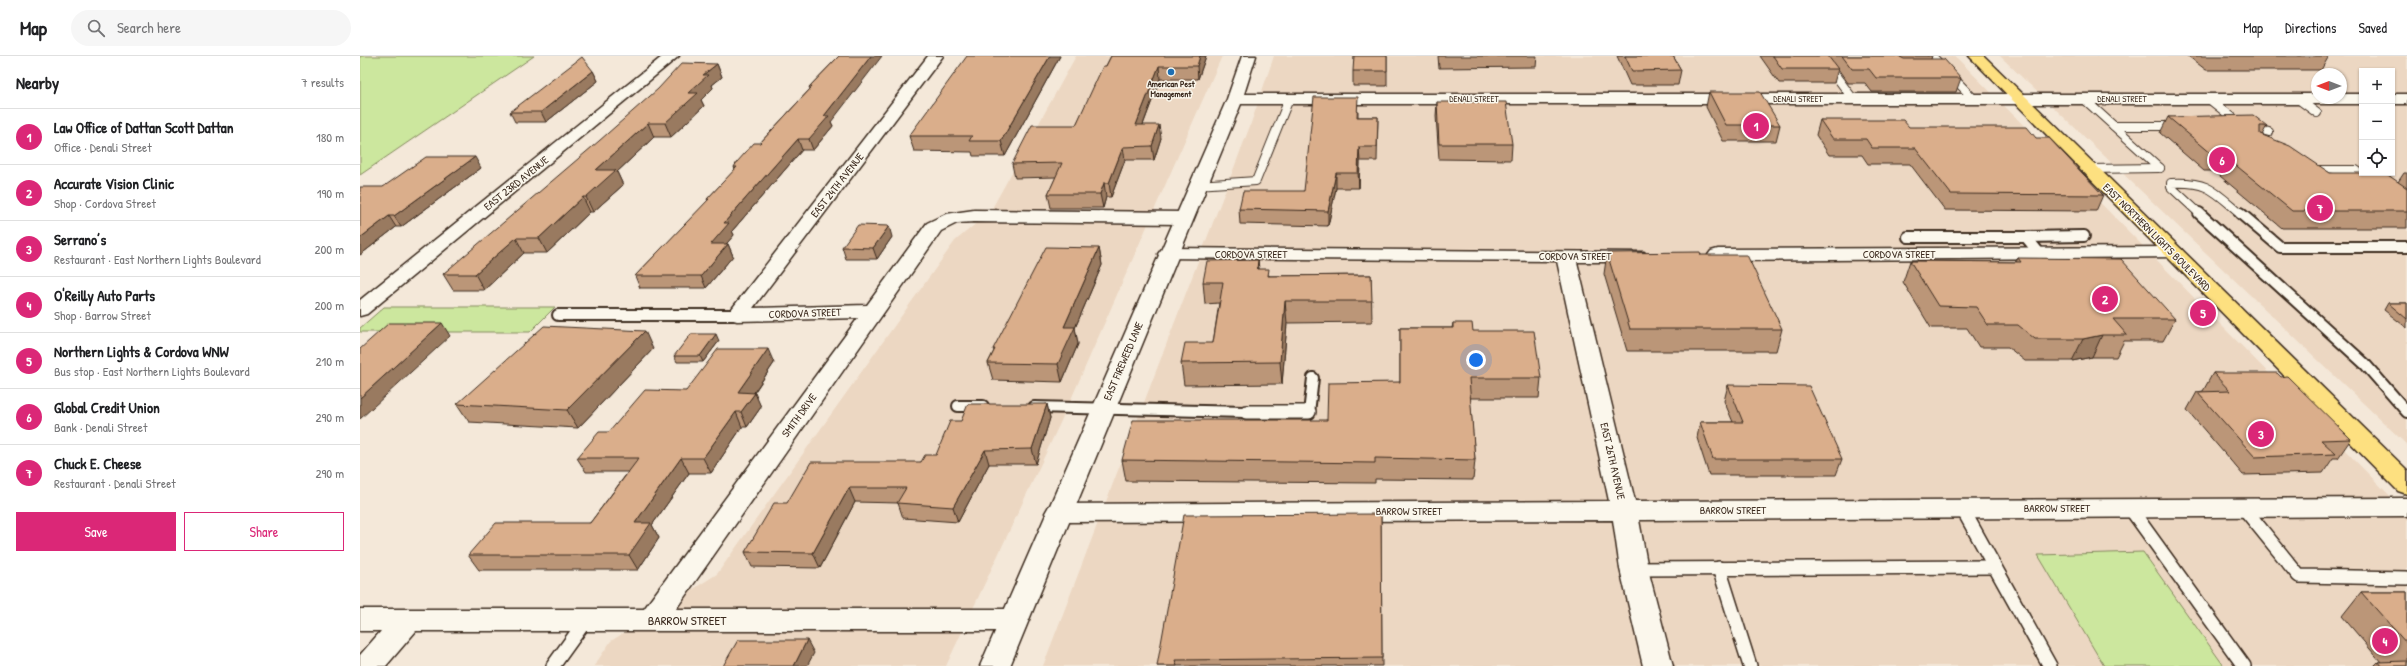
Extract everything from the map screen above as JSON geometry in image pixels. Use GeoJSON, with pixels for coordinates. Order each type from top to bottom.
{"type":"FeatureCollection","features":[{"type":"Feature","properties":{"kind":"main road","name":"EAST NORTHERN LIGHTS BOULEVARD"},"geometry":{"type":"LineString","coordinates":[[1976,56],[2407,485]]}},
{"type":"Feature","properties":{"kind":"street","name":"EAST 23RD AVENUE"},"geometry":{"type":"LineString","coordinates":[[360,310],[672,56]]}},
{"type":"Feature","properties":{"kind":"street","name":"EAST 24TH AVENUE"},"geometry":{"type":"LineString","coordinates":[[737,315],[936,56]]}},
{"type":"Feature","properties":{"kind":"street","name":"EAST FIREWEED LANE"},"geometry":{"type":"LineString","coordinates":[[995,666],[1102,409],[1235,99],[1249,56]]}},
{"type":"Feature","properties":{"kind":"street","name":"DENALI STREET"},"geometry":{"type":"LineString","coordinates":[[1235,99],[1853,99],[1969,94],[2019,99],[2359,99]]}},
{"type":"Feature","properties":{"kind":"street"},"geometry":{"type":"LineString","coordinates":[[2395,99],[2407,99]]}},
{"type":"Feature","properties":{"kind":"street","name":"SMITH DRIVE"},"geometry":{"type":"LineString","coordinates":[[652,620],[934,227],[953,218],[974,216],[1183,218]]}},
{"type":"Feature","properties":{"kind":"street","name":"CORDOVA STREET"},"geometry":{"type":"LineString","coordinates":[[1701,255],[2174,253]]}},
{"type":"Feature","properties":{"kind":"street","name":"CORDOVA STREET"},"geometry":{"type":"LineString","coordinates":[[1168,254],[1654,256]]}},
{"type":"Feature","properties":{"kind":"street","name":"EAST 26TH AVENUE"},"geometry":{"type":"LineString","coordinates":[[1566,256],[1624,510],[1634,568],[1658,666]]}},
{"type":"Feature","properties":{"kind":"street","name":"CORDOVA STREET"},"geometry":{"type":"LineString","coordinates":[[737,315],[873,311]]}},
{"type":"Feature","properties":{"kind":"street","name":"BARROW STREET"},"geometry":{"type":"LineString","coordinates":[[1058,513],[2407,507]]}},
{"type":"Feature","properties":{"kind":"street","name":"BARROW STREET"},"geometry":{"type":"LineString","coordinates":[[360,620],[1014,620]]}},
{"type":"Feature","properties":{"kind":"street"},"geometry":{"type":"LineString","coordinates":[[368,666],[408,621]]}},
{"type":"Feature","properties":{"kind":"lane"},"geometry":{"type":"LineString","coordinates":[[1821,56],[1853,99]]}},
{"type":"Feature","properties":{"kind":"lane"},"geometry":{"type":"LineString","coordinates":[[1932,56],[1969,94]]}},
{"type":"Feature","properties":{"kind":"lane"},"geometry":{"type":"LineString","coordinates":[[1929,68],[1944,68]]}},
{"type":"Feature","properties":{"kind":"lane"},"geometry":{"type":"LineString","coordinates":[[1197,185],[1256,181],[1289,99]]}},
{"type":"Feature","properties":{"kind":"lane"},"geometry":{"type":"LineString","coordinates":[[2084,99],[2160,168],[2089,169]]}},
{"type":"Feature","properties":{"kind":"lane"},"geometry":{"type":"LineString","coordinates":[[2209,99],[2250,132]]}},
{"type":"Feature","properties":{"kind":"lane"},"geometry":{"type":"LineString","coordinates":[[2298,99],[2317,112]]}},
{"type":"Feature","properties":{"kind":"lane"},"geometry":{"type":"LineString","coordinates":[[2114,126],[2189,126]]}},
{"type":"Feature","properties":{"kind":"lane"},"geometry":{"type":"LineString","coordinates":[[2227,126],[2242,126],[2269,132]]}},
{"type":"Feature","properties":{"kind":"lane"},"geometry":{"type":"LineString","coordinates":[[2234,132],[2242,126]]}},
{"type":"Feature","properties":{"kind":"lane"},"geometry":{"type":"LineString","coordinates":[[2300,170],[2356,170],[2382,189]]}},
{"type":"Feature","properties":{"kind":"lane"},"geometry":{"type":"LineString","coordinates":[[2407,247],[2280,247],[2211,188],[2193,182],[2171,183],[2171,187],[2365,364],[2407,412]]}},
{"type":"Feature","properties":{"kind":"lane"},"geometry":{"type":"LineString","coordinates":[[1908,237],[2084,236]]}},
{"type":"Feature","properties":{"kind":"lane"},"geometry":{"type":"LineString","coordinates":[[1958,237],[1971,254]]}},
{"type":"Feature","properties":{"kind":"lane"},"geometry":{"type":"LineString","coordinates":[[2026,237],[2040,254]]}},
{"type":"Feature","properties":{"kind":"lane"},"geometry":{"type":"LineString","coordinates":[[558,315],[737,315]]}},
{"type":"Feature","properties":{"kind":"lane"},"geometry":{"type":"LineString","coordinates":[[1022,407],[1308,414],[1313,378]]}},
{"type":"Feature","properties":{"kind":"lane"},"geometry":{"type":"LineString","coordinates":[[958,406],[998,406]]}},
{"type":"Feature","properties":{"kind":"lane"},"geometry":{"type":"LineString","coordinates":[[2243,507],[2299,576],[2407,578]]}},
{"type":"Feature","properties":{"kind":"lane"},"geometry":{"type":"LineString","coordinates":[[1962,508],[2050,666]]}},
{"type":"Feature","properties":{"kind":"lane"},"geometry":{"type":"LineString","coordinates":[[2130,508],[2244,666]]}},
{"type":"Feature","properties":{"kind":"lane"},"geometry":{"type":"LineString","coordinates":[[1634,568],[1994,567]]}},
{"type":"Feature","properties":{"kind":"lane"},"geometry":{"type":"LineString","coordinates":[[1719,568],[1750,666]]}},
{"type":"Feature","properties":{"kind":"lane"},"geometry":{"type":"LineString","coordinates":[[553,666],[586,620]]}},
{"type":"Feature","properties":{"kind":"shaded area"},"geometry":{"type":"Polygon","coordinates":[[[1076,56],[1222,56],[1068,406],[946,666],[594,666],[611,641],[717,574],[955,241],[990,212],[1076,56]]]}},
{"type":"Feature","properties":{"kind":"shaded area"},"geometry":{"type":"Polygon","coordinates":[[[1274,56],[1955,56],[2407,513],[2407,666],[1043,666],[1250,126],[1274,56]]]}},
{"type":"Feature","properties":{"kind":"shaded area"},"geometry":{"type":"Polygon","coordinates":[[[2000,56],[2407,56],[2407,445],[2000,56]]]}},
{"type":"Feature","properties":{"kind":"green space"},"geometry":{"type":"Polygon","coordinates":[[[360,56],[534,56],[360,175],[360,56]]]}},
{"type":"Feature","properties":{"kind":"green space"},"geometry":{"type":"Polygon","coordinates":[[[384,307],[555,307],[530,332],[360,332],[360,328],[384,307]]]}},
{"type":"Feature","properties":{"kind":"green space"},"geometry":{"type":"Polygon","coordinates":[[[2143,552],[2224,666],[2104,666],[2038,555],[2143,552]]]}},
{"type":"Feature","properties":{"kind":"building"},"geometry":{"type":"Polygon","coordinates":[[[839,56],[871,56],[824,116],[829,116],[809,139],[798,139],[724,223],[729,223],[711,244],[728,244],[701,276],[635,276],[709,199],[707,199],[737,167],[734,167],[754,143],[760,143],[812,87],[809,87],[839,56]]]}},
{"type":"Feature","properties":{"kind":"building"},"geometry":{"type":"Polygon","coordinates":[[[967,56],[1050,56],[1001,141],[969,141],[972,136],[909,136],[967,56]]]}},
{"type":"Feature","properties":{"kind":"building"},"geometry":{"type":"Polygon","coordinates":[[[1111,56],[1200,56],[1197,66],[1159,66],[1136,125],[1159,125],[1152,146],[1123,147],[1109,183],[1104,183],[1100,194],[1048,194],[1062,163],[1012,164],[1032,125],[1076,125],[1103,66],[1106,66],[1111,56]]]}},
{"type":"Feature","properties":{"kind":"building"},"geometry":{"type":"Polygon","coordinates":[[[1354,56],[1387,56],[1387,71],[1353,71],[1354,56]]]}},
{"type":"Feature","properties":{"kind":"building"},"geometry":{"type":"Polygon","coordinates":[[[1625,56],[1673,56],[1681,70],[1632,71],[1625,56]]]}},
{"type":"Feature","properties":{"kind":"building"},"geometry":{"type":"Polygon","coordinates":[[[1773,56],[1828,56],[1838,69],[1782,69],[1773,56]]]}},
{"type":"Feature","properties":{"kind":"building"},"geometry":{"type":"Polygon","coordinates":[[[1842,56],[1899,56],[1904,59],[1944,59],[1961,78],[1876,78],[1869,69],[1852,69],[1842,56]]]}},
{"type":"Feature","properties":{"kind":"building"},"geometry":{"type":"Polygon","coordinates":[[[582,57],[593,71],[541,112],[510,112],[582,57]]]}},
{"type":"Feature","properties":{"kind":"building"},"geometry":{"type":"Polygon","coordinates":[[[682,63],[717,64],[703,75],[708,75],[688,93],[698,93],[665,123],[648,123],[596,170],[616,170],[586,197],[583,197],[539,238],[516,238],[475,274],[443,274],[658,89],[682,63]]]}},
{"type":"Feature","properties":{"kind":"building"},"geometry":{"type":"Polygon","coordinates":[[[1709,92],[1760,92],[1780,125],[1726,125],[1709,92]]]}},
{"type":"Feature","properties":{"kind":"building"},"geometry":{"type":"Polygon","coordinates":[[[1314,97],[1358,97],[1357,117],[1378,117],[1377,147],[1359,147],[1358,173],[1336,173],[1328,211],[1239,209],[1243,191],[1304,191],[1314,97]]]}},
{"type":"Feature","properties":{"kind":"building"},"geometry":{"type":"Polygon","coordinates":[[[1437,102],[1506,102],[1512,144],[1439,144],[1437,102]]]}},
{"type":"Feature","properties":{"kind":"building"},"geometry":{"type":"Polygon","coordinates":[[[2253,115],[2267,126],[2260,126],[2260,134],[2290,146],[2330,173],[2359,173],[2359,176],[2389,176],[2407,188],[2407,211],[2292,211],[2222,154],[2212,154],[2168,117],[2253,115]]]}},
{"type":"Feature","properties":{"kind":"building"},"geometry":{"type":"Polygon","coordinates":[[[1820,120],[1903,120],[1909,127],[2027,127],[2036,138],[2049,138],[2103,195],[1951,194],[1915,148],[1872,148],[1866,139],[1833,139],[1820,120]]]}},
{"type":"Feature","properties":{"kind":"building"},"geometry":{"type":"Polygon","coordinates":[[[426,157],[475,157],[394,216],[389,216],[360,238],[360,187],[383,187],[426,157]]]}},
{"type":"Feature","properties":{"kind":"building"},"geometry":{"type":"Polygon","coordinates":[[[858,225],[889,226],[873,248],[842,247],[858,225]]]}},
{"type":"Feature","properties":{"kind":"building"},"geometry":{"type":"Polygon","coordinates":[[[1046,247],[1099,248],[1064,327],[1075,327],[1058,364],[988,363],[995,349],[993,349],[1046,247]]]}},
{"type":"Feature","properties":{"kind":"building"},"geometry":{"type":"Polygon","coordinates":[[[1700,252],[1701,255],[1747,255],[1782,329],[1630,329],[1607,253],[1700,252]]]}},
{"type":"Feature","properties":{"kind":"building"},"geometry":{"type":"Polygon","coordinates":[[[2018,258],[2121,259],[2175,319],[2113,319],[2127,335],[2102,335],[2083,339],[2035,339],[2018,325],[1988,325],[1976,307],[1938,306],[1910,261],[2021,262],[2018,258]]]}},
{"type":"Feature","properties":{"kind":"building"},"geometry":{"type":"Polygon","coordinates":[[[1258,260],[1257,269],[1269,269],[1268,276],[1371,275],[1372,301],[1285,301],[1280,362],[1181,363],[1185,343],[1213,343],[1223,282],[1203,282],[1207,261],[1258,260]]]}},
{"type":"Feature","properties":{"kind":"building"},"geometry":{"type":"Polygon","coordinates":[[[2388,303],[2407,303],[2407,319],[2388,303]]]}},
{"type":"Feature","properties":{"kind":"building"},"geometry":{"type":"Polygon","coordinates":[[[389,323],[442,323],[360,398],[360,349],[389,323]]]}},
{"type":"Feature","properties":{"kind":"building"},"geometry":{"type":"Polygon","coordinates":[[[1453,323],[1472,323],[1473,331],[1534,331],[1541,378],[1469,378],[1475,460],[1375,458],[1375,463],[1122,460],[1133,420],[1327,420],[1328,383],[1400,382],[1400,328],[1453,328],[1453,323]]]}},
{"type":"Feature","properties":{"kind":"building"},"geometry":{"type":"Polygon","coordinates":[[[544,326],[645,331],[567,410],[457,404],[544,326]]]}},
{"type":"Feature","properties":{"kind":"building"},"geometry":{"type":"Polygon","coordinates":[[[691,334],[716,334],[700,356],[674,356],[691,334]]]}},
{"type":"Feature","properties":{"kind":"building"},"geometry":{"type":"Polygon","coordinates":[[[718,349],[768,349],[738,392],[755,393],[741,412],[736,412],[703,458],[681,458],[635,523],[651,523],[629,555],[468,555],[496,523],[590,523],[639,458],[577,458],[599,432],[609,432],[645,390],[686,391],[718,349]]]}},
{"type":"Feature","properties":{"kind":"building"},"geometry":{"type":"Polygon","coordinates":[[[2213,373],[2277,373],[2281,377],[2287,376],[2351,439],[2321,440],[2336,454],[2255,457],[2197,392],[2230,391],[2213,373]]]}},
{"type":"Feature","properties":{"kind":"building"},"geometry":{"type":"Polygon","coordinates":[[[1728,385],[1809,386],[1842,459],[1713,459],[1700,422],[1743,422],[1728,385]]]}},
{"type":"Feature","properties":{"kind":"building"},"geometry":{"type":"Polygon","coordinates":[[[968,404],[1047,404],[1032,449],[985,450],[953,507],[897,503],[906,488],[849,488],[813,553],[745,552],[774,503],[787,503],[811,462],[921,462],[925,455],[936,455],[950,421],[961,421],[968,404]]]}},
{"type":"Feature","properties":{"kind":"building"},"geometry":{"type":"Polygon","coordinates":[[[1381,514],[1382,658],[1175,660],[1177,666],[1157,666],[1184,515],[1381,514]]]}},
{"type":"Feature","properties":{"kind":"building"},"geometry":{"type":"Polygon","coordinates":[[[2361,592],[2407,592],[2407,644],[2361,592]]]}},
{"type":"Feature","properties":{"kind":"building"},"geometry":{"type":"Polygon","coordinates":[[[738,640],[807,640],[794,666],[723,666],[738,640]]]}},
{"type":"Feature","properties":{"kind":"building"},"geometry":{"type":"Polygon","coordinates":[[[2407,661],[2407,666],[2381,666],[2378,662],[2407,661]]]}},
{"type":"Feature","properties":{"kind":"place","name":"American Pest Management"},"geometry":{"type":"Point","coordinates":[1171,72]}},
{"type":"Feature","properties":{"kind":"place","name":"Law Office of Dattan Scott Dattan"},"geometry":{"type":"Point","coordinates":[1756,126]}},
{"type":"Feature","properties":{"kind":"place","name":"Global Credit Union"},"geometry":{"type":"Point","coordinates":[2222,160]}},
{"type":"Feature","properties":{"kind":"place","name":"Chuck E. Cheese"},"geometry":{"type":"Point","coordinates":[2320,208]}},
{"type":"Feature","properties":{"kind":"place","name":"Accurate Vision Clinic"},"geometry":{"type":"Point","coordinates":[2105,299]}},
{"type":"Feature","properties":{"kind":"place","name":"Northern Lights & Cordova WNW"},"geometry":{"type":"Point","coordinates":[2203,313]}},
{"type":"Feature","properties":{"kind":"place","name":"Serrano’s"},"geometry":{"type":"Point","coordinates":[2261,434]}},
{"type":"Feature","properties":{"kind":"place","name":"O'Reilly Auto Parts"},"geometry":{"type":"Point","coordinates":[2385,641]}}]}
